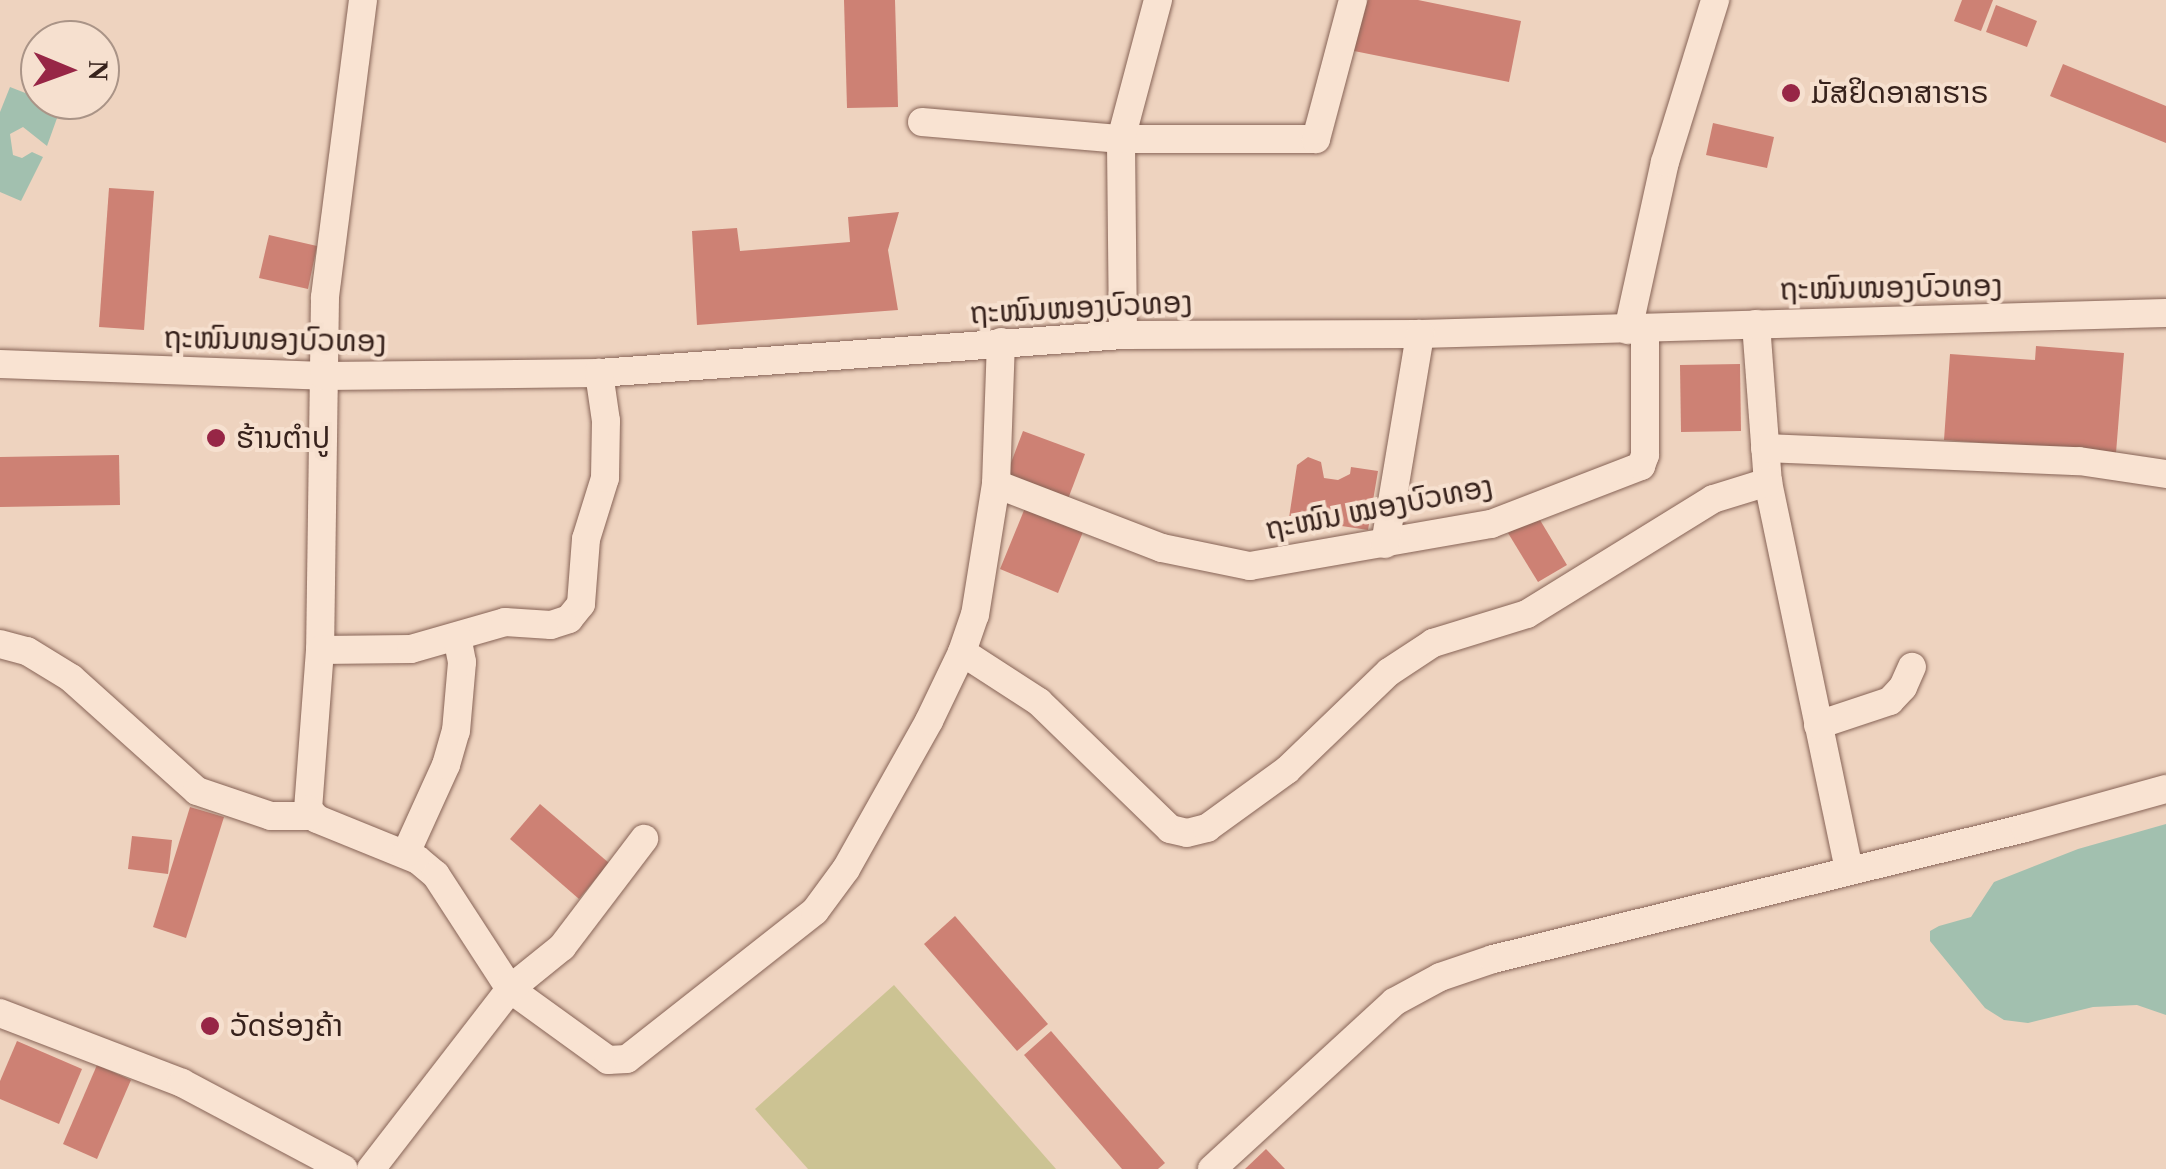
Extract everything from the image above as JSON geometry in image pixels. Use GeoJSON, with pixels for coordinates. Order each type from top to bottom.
{"type":"FeatureCollection","features":[{"type":"Feature","properties":{"kind":"street"},"geometry":{"type":"LineString","coordinates":[[311,816],[320,650],[324,297],[363,0]]}},
{"type":"Feature","properties":{"kind":"street"},"geometry":{"type":"LineString","coordinates":[[1122,335],[1121,139],[1158,0]]}},
{"type":"Feature","properties":{"kind":"street"},"geometry":{"type":"LineString","coordinates":[[922,122],[1121,139],[1316,139],[1353,0]]}},
{"type":"Feature","properties":{"kind":"street"},"geometry":{"type":"LineString","coordinates":[[1636,330],[1665,162],[1714,0]]}},
{"type":"Feature","properties":{"kind":"street","name":"ຖະໜົນໜອງບົວທອງ"},"geometry":{"type":"LineString","coordinates":[[0,364],[324,376],[599,372],[1122,335],[1636,330],[2166,313]]}},
{"type":"Feature","properties":{"kind":"street"},"geometry":{"type":"LineString","coordinates":[[1756,324],[1768,482],[1850,871]]}},
{"type":"Feature","properties":{"kind":"street","name":"ຖະໜົນ ໝອງບົວທອງ"},"geometry":{"type":"LineString","coordinates":[[996,484],[1162,548],[1250,566],[1491,524],[1641,466],[1646,455],[1636,330]]}},
{"type":"Feature","properties":{"kind":"street"},"geometry":{"type":"LineString","coordinates":[[1385,544],[1420,334]]}},
{"type":"Feature","properties":{"kind":"street"},"geometry":{"type":"LineString","coordinates":[[0,644],[27,651],[71,678],[197,791],[271,816],[311,816],[406,853],[436,875],[510,989],[608,1060],[626,1058],[815,911],[870,828],[962,652],[974,615],[996,484],[1002,342]]}},
{"type":"Feature","properties":{"kind":"street"},"geometry":{"type":"LineString","coordinates":[[320,650],[411,649],[506,622],[551,625],[569,619],[581,604],[586,539],[605,478],[606,421],[599,372]]}},
{"type":"Feature","properties":{"kind":"street"},"geometry":{"type":"LineString","coordinates":[[1766,448],[2078,461],[2166,474]]}},
{"type":"Feature","properties":{"kind":"street"},"geometry":{"type":"LineString","coordinates":[[962,652],[1039,702],[1170,829],[1187,833],[1207,828],[1288,770],[1388,672],[1433,643],[1526,614],[1713,500],[1768,482]]}},
{"type":"Feature","properties":{"kind":"street"},"geometry":{"type":"LineString","coordinates":[[406,853],[456,732],[462,662],[457,636]]}},
{"type":"Feature","properties":{"kind":"street"},"geometry":{"type":"LineString","coordinates":[[1818,725],[1890,701],[1903,688],[1912,667]]}},
{"type":"Feature","properties":{"kind":"street"},"geometry":{"type":"LineString","coordinates":[[1212,1169],[1394,1002],[1440,977],[1512,954],[2166,789]]}},
{"type":"Feature","properties":{"kind":"street"},"geometry":{"type":"LineString","coordinates":[[371,1169],[510,989],[562,947],[644,839]]}},
{"type":"Feature","properties":{"kind":"street"},"geometry":{"type":"LineString","coordinates":[[0,1013],[182,1082],[344,1169]]}},
{"type":"Feature","properties":{"kind":"shaded area"},"geometry":{"type":"Polygon","coordinates":[[[10,87],[20,91],[20,120],[56,120],[47,146],[23,127],[10,134],[13,155],[22,158],[32,152],[43,157],[21,201],[0,192],[0,112],[10,87]]]}},
{"type":"Feature","properties":{"kind":"shaded area"},"geometry":{"type":"Polygon","coordinates":[[[2166,824],[2166,1015],[2137,1005],[2093,1007],[2028,1023],[2004,1020],[1985,1008],[1930,941],[1930,931],[1971,917],[1994,882],[2078,849],[2166,824]]]}},
{"type":"Feature","properties":{"kind":"shaded area"},"geometry":{"type":"Polygon","coordinates":[[[894,985],[1056,1169],[808,1169],[755,1109],[894,985]]]}},
{"type":"Feature","properties":{"kind":"building"},"geometry":{"type":"Polygon","coordinates":[[[844,0],[895,0],[898,107],[847,108],[844,0]]]}},
{"type":"Feature","properties":{"kind":"building"},"geometry":{"type":"Polygon","coordinates":[[[1365,0],[1418,0],[1521,21],[1509,82],[1354,51],[1365,0]]]}},
{"type":"Feature","properties":{"kind":"building"},"geometry":{"type":"Polygon","coordinates":[[[1962,0],[1993,0],[1981,31],[1954,21],[1962,0]]]}},
{"type":"Feature","properties":{"kind":"building"},"geometry":{"type":"Polygon","coordinates":[[[1996,5],[2037,21],[2027,47],[1986,32],[1996,5]]]}},
{"type":"Feature","properties":{"kind":"building"},"geometry":{"type":"Polygon","coordinates":[[[2063,64],[2166,106],[2166,143],[2050,96],[2063,64]]]}},
{"type":"Feature","properties":{"kind":"building"},"geometry":{"type":"Polygon","coordinates":[[[1713,123],[1774,137],[1767,168],[1706,155],[1713,123]]]}},
{"type":"Feature","properties":{"kind":"building"},"geometry":{"type":"Polygon","coordinates":[[[109,188],[154,191],[144,330],[99,327],[109,188]]]}},
{"type":"Feature","properties":{"kind":"building"},"geometry":{"type":"Polygon","coordinates":[[[899,212],[888,250],[898,310],[697,325],[692,231],[737,228],[740,251],[850,242],[848,217],[899,212]]]}},
{"type":"Feature","properties":{"kind":"building"},"geometry":{"type":"Polygon","coordinates":[[[269,235],[317,246],[308,289],[259,278],[269,235]]]}},
{"type":"Feature","properties":{"kind":"building"},"geometry":{"type":"Polygon","coordinates":[[[2036,346],[2124,353],[2116,453],[1944,440],[1950,354],[2035,360],[2036,346]]]}},
{"type":"Feature","properties":{"kind":"building"},"geometry":{"type":"Polygon","coordinates":[[[1740,364],[1741,431],[1681,432],[1680,365],[1740,364]]]}},
{"type":"Feature","properties":{"kind":"building"},"geometry":{"type":"Polygon","coordinates":[[[1023,431],[1085,454],[1068,499],[1006,476],[1023,431]]]}},
{"type":"Feature","properties":{"kind":"building"},"geometry":{"type":"Polygon","coordinates":[[[119,455],[120,505],[0,507],[0,457],[119,455]]]}},
{"type":"Feature","properties":{"kind":"building"},"geometry":{"type":"Polygon","coordinates":[[[1308,457],[1321,462],[1324,478],[1338,480],[1350,474],[1351,467],[1378,471],[1368,530],[1289,518],[1297,465],[1308,457]]]}},
{"type":"Feature","properties":{"kind":"building"},"geometry":{"type":"Polygon","coordinates":[[[1027,503],[1085,527],[1058,593],[1000,569],[1027,503]]]}},
{"type":"Feature","properties":{"kind":"building"},"geometry":{"type":"Polygon","coordinates":[[[1537,515],[1567,565],[1538,582],[1508,533],[1537,515]]]}},
{"type":"Feature","properties":{"kind":"building"},"geometry":{"type":"Polygon","coordinates":[[[540,804],[609,863],[579,899],[510,839],[540,804]]]}},
{"type":"Feature","properties":{"kind":"building"},"geometry":{"type":"Polygon","coordinates":[[[190,807],[224,817],[186,938],[153,927],[190,807]]]}},
{"type":"Feature","properties":{"kind":"building"},"geometry":{"type":"Polygon","coordinates":[[[132,836],[172,840],[168,874],[128,869],[132,836]]]}},
{"type":"Feature","properties":{"kind":"building"},"geometry":{"type":"Polygon","coordinates":[[[955,916],[1048,1024],[1017,1051],[924,944],[955,916]]]}},
{"type":"Feature","properties":{"kind":"building"},"geometry":{"type":"Polygon","coordinates":[[[1051,1031],[1165,1163],[1158,1169],[1122,1169],[1024,1055],[1051,1031]]]}},
{"type":"Feature","properties":{"kind":"building"},"geometry":{"type":"Polygon","coordinates":[[[17,1041],[82,1069],[59,1124],[0,1099],[0,1081],[17,1041]]]}},
{"type":"Feature","properties":{"kind":"building"},"geometry":{"type":"Polygon","coordinates":[[[97,1065],[131,1080],[97,1159],[63,1144],[97,1065]]]}},
{"type":"Feature","properties":{"kind":"building"},"geometry":{"type":"Polygon","coordinates":[[[1266,1149],[1285,1169],[1245,1169],[1266,1149]]]}},
{"type":"Feature","properties":{"kind":"place","name":"ມັສຢິດອາສາຮາຣ"},"geometry":{"type":"Point","coordinates":[1791,93]}},
{"type":"Feature","properties":{"kind":"place","name":"ຮ້ານຕຳປູ"},"geometry":{"type":"Point","coordinates":[216,438]}},
{"type":"Feature","properties":{"kind":"place","name":"ວັດຮ່ອງຄ້າ"},"geometry":{"type":"Point","coordinates":[210,1026]}}]}
